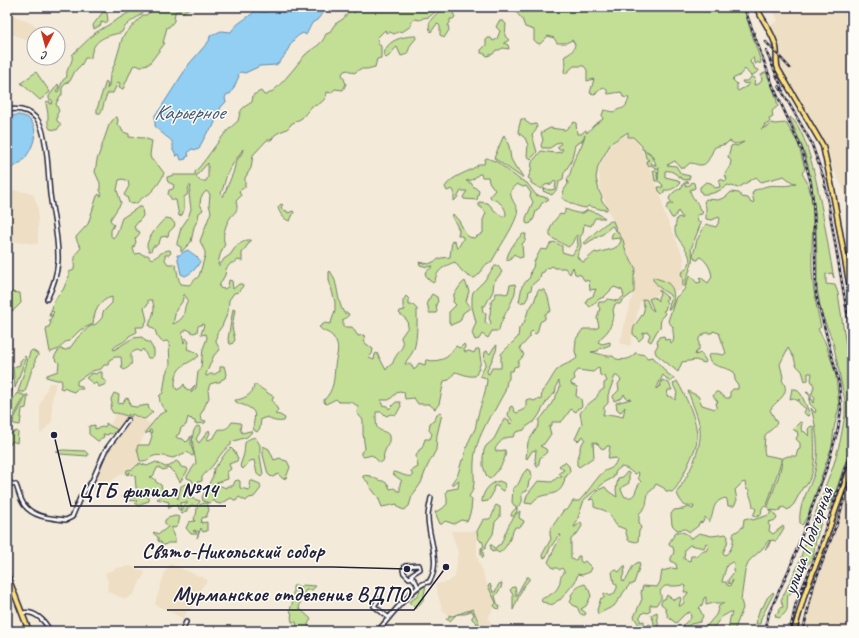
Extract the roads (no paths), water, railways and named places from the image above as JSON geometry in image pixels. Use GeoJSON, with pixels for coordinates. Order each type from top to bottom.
{"type":"FeatureCollection","features":[{"type":"Feature","properties":{"kind":"main road"},"geometry":{"type":"LineString","coordinates":[[756,7],[776,45],[776,62],[780,74],[823,146],[836,207],[852,298]]}},
{"type":"Feature","properties":{"kind":"main road"},"geometry":{"type":"LineString","coordinates":[[7,368],[9,388],[7,400]]}},
{"type":"Feature","properties":{"kind":"main road","name":"улица Подгорная"},"geometry":{"type":"LineString","coordinates":[[794,631],[804,593],[824,543],[852,462]]}},
{"type":"Feature","properties":{"kind":"main road"},"geometry":{"type":"LineString","coordinates":[[7,575],[28,631]]}},
{"type":"Feature","properties":{"kind":"street"},"geometry":{"type":"LineString","coordinates":[[7,110],[30,112],[38,121],[44,140],[58,260],[54,283],[47,299]]}},
{"type":"Feature","properties":{"kind":"street"},"geometry":{"type":"LineString","coordinates":[[7,482],[16,485],[25,506],[37,514],[46,518],[69,519],[72,517],[80,498],[92,480],[106,452],[128,420]]}},
{"type":"Feature","properties":{"kind":"street"},"geometry":{"type":"LineString","coordinates":[[378,631],[418,587],[426,582],[429,582],[433,576],[433,547],[428,518],[431,498]]}},
{"type":"Feature","properties":{"kind":"street"},"geometry":{"type":"LineString","coordinates":[[412,577],[412,574],[420,569],[419,566],[405,566],[403,570],[404,573],[409,578],[412,577],[418,587]]}},
{"type":"Feature","properties":{"kind":"street"},"geometry":{"type":"LineString","coordinates":[[379,599],[374,606],[389,618]]}},
{"type":"Feature","properties":{"kind":"street"},"geometry":{"type":"LineString","coordinates":[[22,613],[31,612],[38,616],[46,623],[50,631]]}},
{"type":"Feature","properties":{"kind":"street"},"geometry":{"type":"LineString","coordinates":[[182,631],[186,622]]}},
{"type":"Feature","properties":{"kind":"water","name":"Карьерное"},"geometry":{"type":"Polygon","coordinates":[[[268,7],[328,7],[317,20],[312,23],[306,35],[303,33],[294,39],[284,57],[276,65],[260,66],[245,73],[241,72],[238,74],[239,76],[233,90],[230,94],[227,94],[225,98],[226,102],[221,107],[213,127],[207,133],[200,148],[197,150],[191,149],[188,153],[189,156],[186,157],[186,159],[181,160],[179,154],[175,156],[176,154],[173,151],[172,141],[155,126],[155,115],[189,64],[209,41],[210,36],[221,31],[231,32],[236,26],[255,11],[266,12],[268,7]]]}},
{"type":"Feature","properties":{"kind":"water"},"geometry":{"type":"Polygon","coordinates":[[[19,115],[27,117],[32,122],[35,133],[33,143],[31,149],[23,160],[7,170],[7,116],[19,115]]]}},
{"type":"Feature","properties":{"kind":"water"},"geometry":{"type":"Polygon","coordinates":[[[188,250],[200,261],[194,270],[185,276],[181,274],[177,255],[180,255],[188,250]]]}},
{"type":"Feature","properties":{"kind":"railway"},"geometry":{"type":"LineString","coordinates":[[744,7],[773,86],[802,150],[811,183],[814,213],[816,295],[839,383],[841,409],[838,429],[828,464],[791,565],[769,613],[765,631]]}},
{"type":"Feature","properties":{"kind":"railway"},"geometry":{"type":"LineString","coordinates":[[766,42],[790,68]]}},
{"type":"Feature","properties":{"kind":"railway"},"geometry":{"type":"LineString","coordinates":[[766,51],[783,90]]}},
{"type":"Feature","properties":{"kind":"railway"},"geometry":{"type":"LineString","coordinates":[[779,86],[811,142],[824,179],[852,341]]}},
{"type":"Feature","properties":{"kind":"railway"},"geometry":{"type":"LineString","coordinates":[[790,631],[796,603],[819,548],[852,447]]}},
{"type":"Feature","properties":{"kind":"railway"},"geometry":{"type":"LineString","coordinates":[[836,527],[852,472]]}},
{"type":"Feature","properties":{"kind":"railway"},"geometry":{"type":"LineString","coordinates":[[803,631],[814,584],[837,523]]}},
{"type":"Feature","properties":{"kind":"place","name":"ЦГБ филиал №14"},"geometry":{"type":"Point","coordinates":[54,435]}},
{"type":"Feature","properties":{"kind":"place","name":"Мурманское отделение ВДПО"},"geometry":{"type":"Point","coordinates":[446,567]}},
{"type":"Feature","properties":{"kind":"place","name":"Свято-Никольский собор"},"geometry":{"type":"Point","coordinates":[407,569]}}]}
